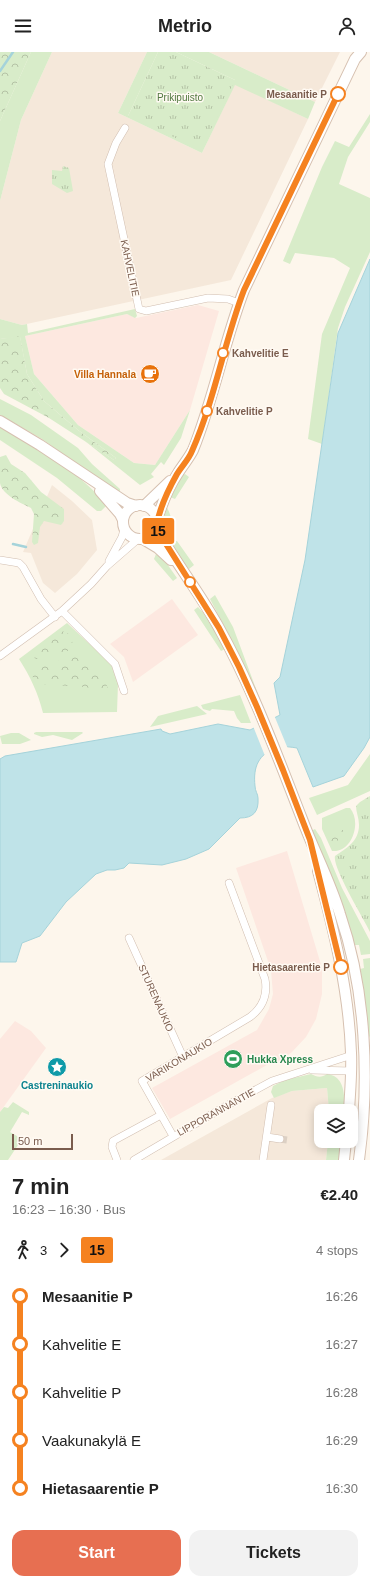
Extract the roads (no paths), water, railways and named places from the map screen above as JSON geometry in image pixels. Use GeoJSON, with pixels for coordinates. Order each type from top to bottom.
{"type":"FeatureCollection","features":[{"type":"Feature","properties":{"kind":"street"},"geometry":{"type":"LineString","coordinates":[[0,656],[55,617],[91,584],[107,566],[140,539],[151,535],[156,525],[160,510],[177,474],[192,452],[205,418],[239,303],[355,59],[362,52]]}},
{"type":"Feature","properties":{"kind":"street","name":"KAHVELITIE"},"geometry":{"type":"LineString","coordinates":[[125,128],[116,143],[108,164],[139,309],[141,311],[146,311],[208,298],[228,299],[239,303]]}},
{"type":"Feature","properties":{"kind":"street"},"geometry":{"type":"LineString","coordinates":[[0,421],[40,445],[127,504],[152,510],[155,514],[156,525],[182,571],[201,598],[219,628],[239,667],[257,707],[332,891],[352,954],[368,1053],[368,1070],[359,1156]]}},
{"type":"Feature","properties":{"kind":"street"},"geometry":{"type":"LineString","coordinates":[[107,566],[122,537],[128,510],[140,506],[177,474]]}},
{"type":"Feature","properties":{"kind":"street"},"geometry":{"type":"LineString","coordinates":[[86,476],[113,504],[130,536],[158,548],[182,571]]}},
{"type":"Feature","properties":{"kind":"street"},"geometry":{"type":"LineString","coordinates":[[0,560],[19,563],[23,567],[41,599],[55,617]]}},
{"type":"Feature","properties":{"kind":"street"},"geometry":{"type":"LineString","coordinates":[[62,611],[115,664],[124,691]]}},
{"type":"Feature","properties":{"kind":"street"},"geometry":{"type":"LineString","coordinates":[[310,840],[339,955],[347,1003],[352,1054],[349,1104]]}},
{"type":"Feature","properties":{"kind":"street","name":"VARIKONAUKIO"},"geometry":{"type":"LineString","coordinates":[[173,1136],[142,1081],[250,1017],[258,1010],[264,1000],[266,990],[265,979],[229,883]]}},
{"type":"Feature","properties":{"kind":"street","name":"STURENAUKIO"},"geometry":{"type":"LineString","coordinates":[[129,938],[183,1057]]}},
{"type":"Feature","properties":{"kind":"street"},"geometry":{"type":"LineString","coordinates":[[352,1054],[368,1053]]}},
{"type":"Feature","properties":{"kind":"street","name":"LIPPORANNANTIE"},"geometry":{"type":"LineString","coordinates":[[134,1160],[173,1136],[272,1081],[352,1054]]}},
{"type":"Feature","properties":{"kind":"street"},"geometry":{"type":"LineString","coordinates":[[351,1071],[368,1070]]}},
{"type":"Feature","properties":{"kind":"street","name":"LIPPORANNANTIE"},"geometry":{"type":"LineString","coordinates":[[302,1071],[351,1071]]}},
{"type":"Feature","properties":{"kind":"street"},"geometry":{"type":"LineString","coordinates":[[263,1160],[271,1105]]}},
{"type":"Feature","properties":{"kind":"street"},"geometry":{"type":"LineString","coordinates":[[359,1156],[370,1111]]}},
{"type":"Feature","properties":{"kind":"street"},"geometry":{"type":"LineString","coordinates":[[116,1159],[112,1147],[113,1141],[161,1115]]}},
{"type":"Feature","properties":{"kind":"street"},"geometry":{"type":"LineString","coordinates":[[266,1137],[280,1139]]}},
{"type":"Feature","properties":{"kind":"street"},"geometry":{"type":"LineString","coordinates":[[344,1160],[345,1148]]}},
{"type":"Feature","properties":{"kind":"water"},"geometry":{"type":"Polygon","coordinates":[[[370,259],[370,737],[344,776],[313,787],[297,748],[278,747],[266,753],[261,757],[256,767],[255,788],[258,803],[256,810],[248,817],[240,818],[209,849],[186,859],[162,865],[129,863],[124,868],[107,870],[96,874],[66,902],[40,936],[22,943],[16,962],[0,962],[0,759],[5,756],[161,729],[162,731],[170,734],[218,724],[250,730],[280,715],[274,683],[280,677],[305,560],[338,333],[370,259]]]}},
{"type":"Feature","properties":{"kind":"waterway"},"geometry":{"type":"LineString","coordinates":[[0,71],[13,52]]}},
{"type":"Feature","properties":{"kind":"waterway"},"geometry":{"type":"LineString","coordinates":[[13,544],[26,547]]}},
{"type":"Feature","properties":{"kind":"tunnel"},"geometry":{"type":"LineString","coordinates":[[280,1139],[287,1140]]}},
{"type":"Feature","properties":{"kind":"place","name":"Mesaanitie P"},"geometry":{"type":"Point","coordinates":[338,94]}},
{"type":"Feature","properties":{"kind":"place","name":"Kahvelitie E"},"geometry":{"type":"Point","coordinates":[223,353]}},
{"type":"Feature","properties":{"kind":"place","name":"Villa Hannala"},"geometry":{"type":"Point","coordinates":[150,374]}},
{"type":"Feature","properties":{"kind":"place","name":"Kahvelitie P"},"geometry":{"type":"Point","coordinates":[207,411]}},
{"type":"Feature","properties":{"kind":"place","name":"Hietasaarentie P"},"geometry":{"type":"Point","coordinates":[341,967]}},
{"type":"Feature","properties":{"kind":"place","name":"Hukka Xpress"},"geometry":{"type":"Point","coordinates":[233,1059]}},
{"type":"Feature","properties":{"kind":"place","name":"Castreninaukio"},"geometry":{"type":"Point","coordinates":[57,1067]}},
{"type":"Feature","properties":{"kind":"park label","name":"Prikipuisto"},"geometry":{"type":"Point","coordinates":[180,97]}}]}
